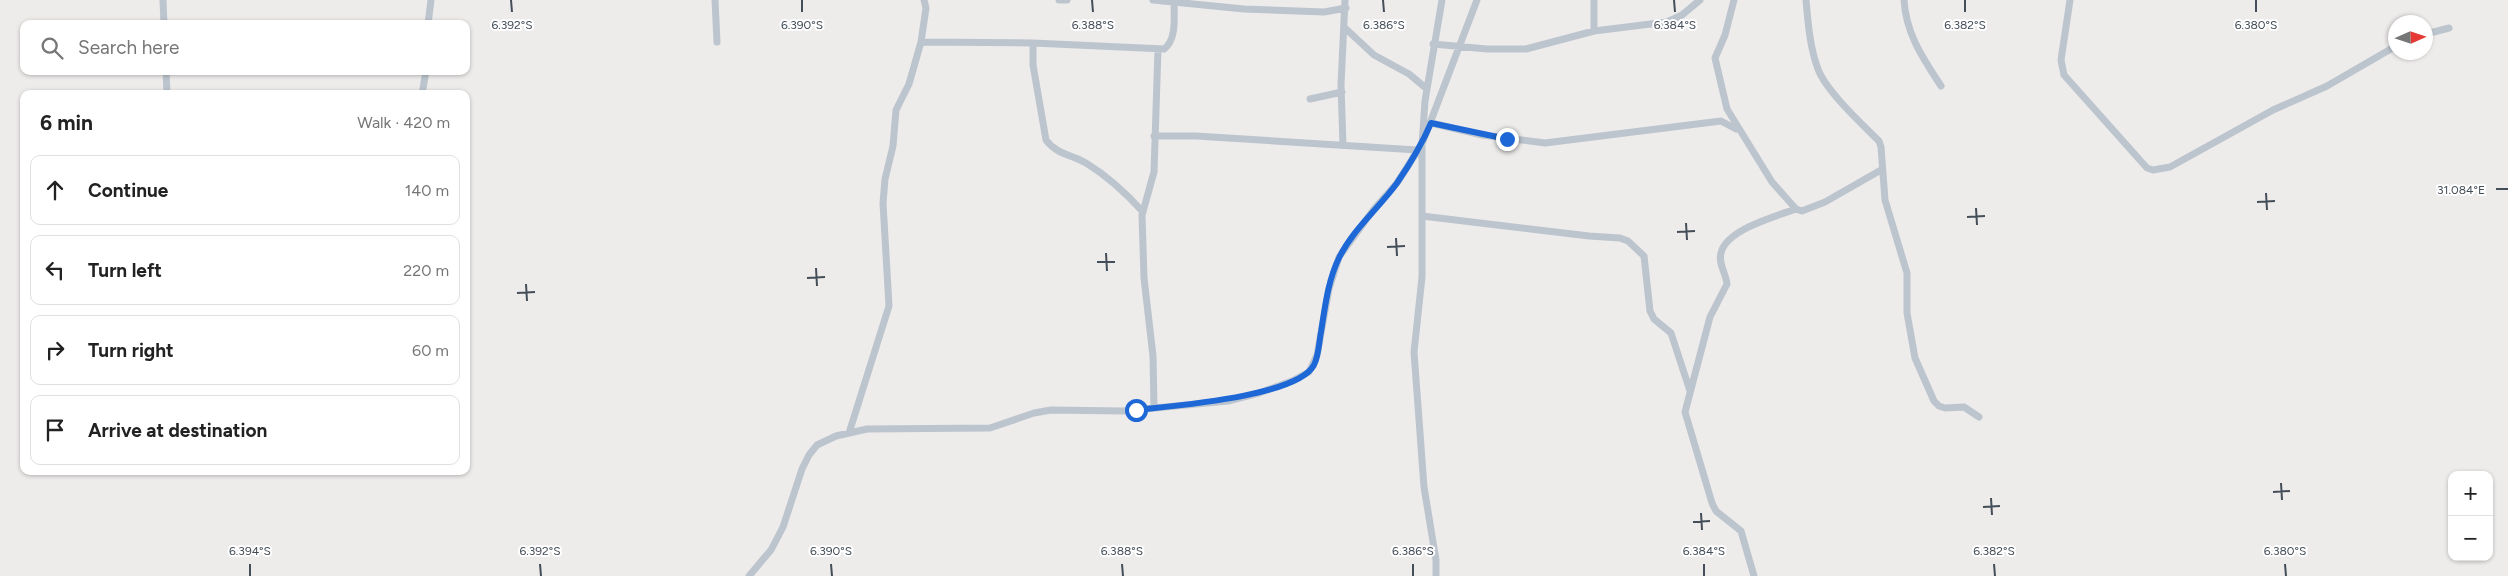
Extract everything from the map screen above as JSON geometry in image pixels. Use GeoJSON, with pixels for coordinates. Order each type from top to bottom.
{"type":"FeatureCollection","features":[{"type":"Feature","properties":{"kind":"street"},"geometry":{"type":"LineString","coordinates":[[163,0],[164,20]]}},
{"type":"Feature","properties":{"kind":"street"},"geometry":{"type":"LineString","coordinates":[[428,20],[431,0]]}},
{"type":"Feature","properties":{"kind":"street"},"geometry":{"type":"LineString","coordinates":[[715,0],[717,42]]}},
{"type":"Feature","properties":{"kind":"street"},"geometry":{"type":"LineString","coordinates":[[849,433],[889,306],[883,204],[885,179],[893,146],[896,110],[909,84],[922,42],[926,8],[924,0]]}},
{"type":"Feature","properties":{"kind":"street"},"geometry":{"type":"LineString","coordinates":[[1059,0],[1067,0]]}},
{"type":"Feature","properties":{"kind":"street"},"geometry":{"type":"LineString","coordinates":[[1153,0],[1244,9],[1324,12],[1346,8]]}},
{"type":"Feature","properties":{"kind":"street"},"geometry":{"type":"LineString","coordinates":[[1343,146],[1342,92],[1345,0]]}},
{"type":"Feature","properties":{"kind":"street"},"geometry":{"type":"LineString","coordinates":[[1436,576],[1436,560],[1424,487],[1414,362],[1422,277],[1422,144],[1427,90],[1442,0]]}},
{"type":"Feature","properties":{"kind":"street"},"geometry":{"type":"LineString","coordinates":[[749,576],[771,550],[783,527],[802,469],[809,455],[817,445],[849,433],[867,429],[990,428],[1051,410],[1123,411],[1236,399],[1292,381],[1309,372],[1317,355],[1329,289],[1339,257],[1374,209],[1397,183],[1422,144],[1477,0]]}},
{"type":"Feature","properties":{"kind":"street"},"geometry":{"type":"LineString","coordinates":[[1594,0],[1594,31]]}},
{"type":"Feature","properties":{"kind":"street"},"geometry":{"type":"LineString","coordinates":[[1434,44],[1460,47],[1526,49],[1594,31],[1667,22],[1682,15],[1700,0]]}},
{"type":"Feature","properties":{"kind":"street"},"geometry":{"type":"LineString","coordinates":[[1734,0],[1725,35],[1715,58],[1727,109],[1738,130],[1772,182],[1796,209],[1802,211],[1825,202],[1881,170]]}},
{"type":"Feature","properties":{"kind":"street"},"geometry":{"type":"LineString","coordinates":[[1806,0],[1809,34],[1818,70],[1847,108],[1878,141],[1887,212],[1907,273],[1909,329],[1920,373],[1934,401],[1939,406],[1945,408],[1964,407],[1979,417]]}},
{"type":"Feature","properties":{"kind":"street"},"geometry":{"type":"LineString","coordinates":[[1904,0],[1909,30],[1919,51],[1941,86]]}},
{"type":"Feature","properties":{"kind":"street"},"geometry":{"type":"LineString","coordinates":[[2070,0],[2061,60],[2064,75],[2147,168],[2153,170],[2180,162],[2273,110],[2327,86],[2388,51]]}},
{"type":"Feature","properties":{"kind":"street"},"geometry":{"type":"LineString","coordinates":[[922,42],[1033,43],[1158,49],[1170,45],[1174,2]]}},
{"type":"Feature","properties":{"kind":"street"},"geometry":{"type":"LineString","coordinates":[[1345,28],[1374,55],[1409,74],[1427,90]]}},
{"type":"Feature","properties":{"kind":"street"},"geometry":{"type":"LineString","coordinates":[[2433,32],[2449,28]]}},
{"type":"Feature","properties":{"kind":"street"},"geometry":{"type":"LineString","coordinates":[[1033,43],[1033,65],[1046,140],[1050,146],[1066,156],[1083,161],[1113,180],[1142,212]]}},
{"type":"Feature","properties":{"kind":"street"},"geometry":{"type":"LineString","coordinates":[[1154,408],[1152,349],[1144,278],[1142,212],[1152,181],[1158,49]]}},
{"type":"Feature","properties":{"kind":"street"},"geometry":{"type":"LineString","coordinates":[[166,75],[167,90]]}},
{"type":"Feature","properties":{"kind":"street"},"geometry":{"type":"LineString","coordinates":[[423,90],[425,75]]}},
{"type":"Feature","properties":{"kind":"street"},"geometry":{"type":"LineString","coordinates":[[1310,99],[1342,92]]}},
{"type":"Feature","properties":{"kind":"street"},"geometry":{"type":"LineString","coordinates":[[1431,123],[1490,136],[1545,143],[1721,121],[1738,130]]}},
{"type":"Feature","properties":{"kind":"street"},"geometry":{"type":"LineString","coordinates":[[1154,136],[1196,136],[1417,150]]}},
{"type":"Feature","properties":{"kind":"street"},"geometry":{"type":"LineString","coordinates":[[1754,576],[1742,531],[1716,511],[1707,490],[1701,459],[1694,444],[1685,412],[1710,317],[1727,284],[1720,260],[1723,247],[1728,240],[1760,221],[1796,209]]}},
{"type":"Feature","properties":{"kind":"street"},"geometry":{"type":"LineString","coordinates":[[1422,216],[1620,238],[1628,241],[1644,256],[1650,311],[1654,319],[1671,333],[1690,392]]}},
{"type":"Feature","properties":{"kind":"route"},"geometry":{"type":"LineString","coordinates":[[1136,410],[1228,401],[1259,393],[1292,381],[1309,372],[1314,365],[1317,355],[1329,289],[1339,257],[1374,209],[1397,183],[1422,144],[1431,123],[1447,128],[1507,139]]}}]}
